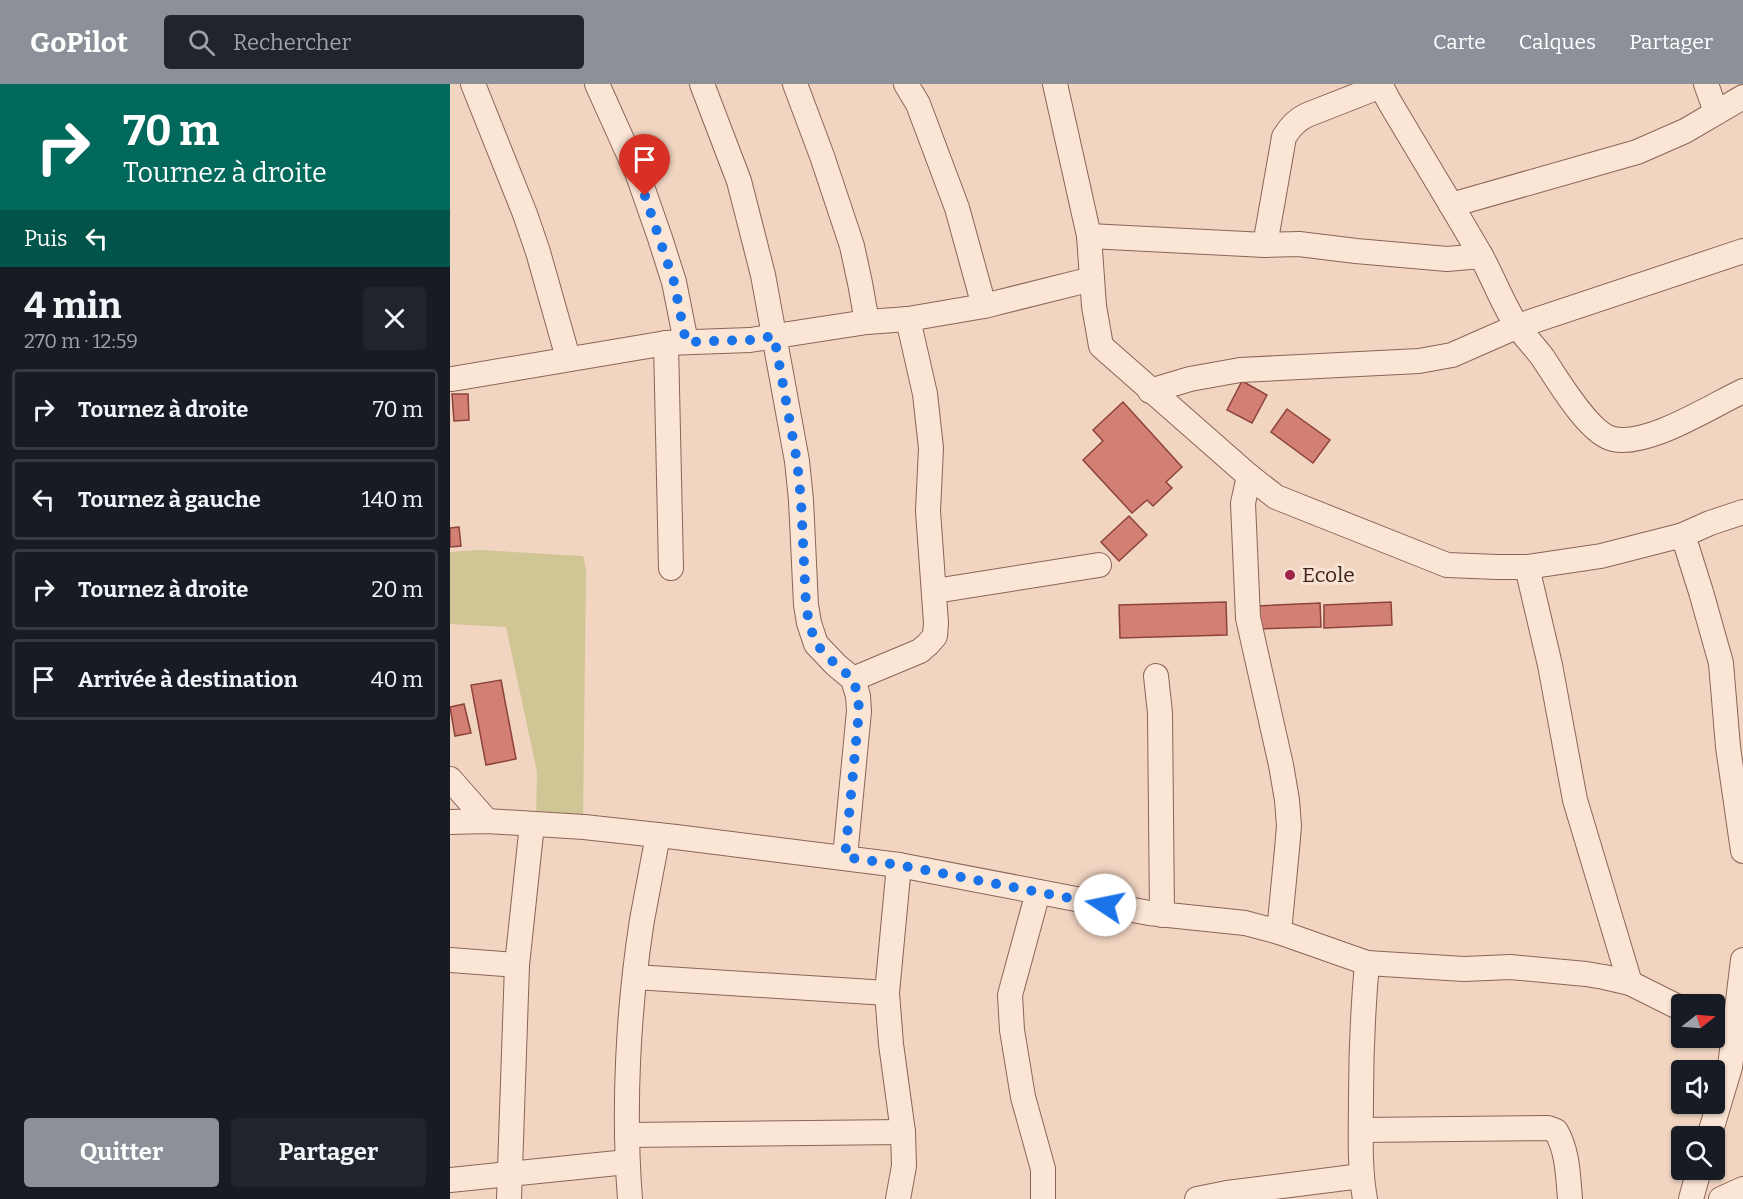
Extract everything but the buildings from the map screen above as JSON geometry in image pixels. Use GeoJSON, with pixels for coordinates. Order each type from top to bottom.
{"type":"FeatureCollection","features":[{"type":"Feature","properties":{"kind":"street"},"geometry":{"type":"LineString","coordinates":[[473,84],[525,214],[568,358]]}},
{"type":"Feature","properties":{"kind":"street"},"geometry":{"type":"LineString","coordinates":[[597,84],[638,175],[674,282],[676,342],[671,568]]}},
{"type":"Feature","properties":{"kind":"street"},"geometry":{"type":"LineString","coordinates":[[702,84],[739,182],[763,275],[797,461],[809,623],[816,644],[853,679],[858,696],[859,711],[845,857]]}},
{"type":"Feature","properties":{"kind":"street"},"geometry":{"type":"LineString","coordinates":[[795,84],[852,246],[867,322]]}},
{"type":"Feature","properties":{"kind":"street"},"geometry":{"type":"LineString","coordinates":[[906,84],[918,104],[957,208],[984,306]]}},
{"type":"Feature","properties":{"kind":"street"},"geometry":{"type":"LineString","coordinates":[[1055,84],[1089,236],[1101,346],[1276,497],[1447,566],[1527,567],[1601,556],[1683,535],[1743,512]]}},
{"type":"Feature","properties":{"kind":"street"},"geometry":{"type":"LineString","coordinates":[[1706,84],[1716,112]]}},
{"type":"Feature","properties":{"kind":"street"},"geometry":{"type":"LineString","coordinates":[[1265,245],[1284,137],[1288,129],[1300,118],[1381,85],[1481,256],[1518,326],[1584,418],[1602,435],[1624,440],[1639,438],[1671,427],[1743,391]]}},
{"type":"Feature","properties":{"kind":"street"},"geometry":{"type":"LineString","coordinates":[[1451,205],[1637,153],[1685,130],[1743,97]]}},
{"type":"Feature","properties":{"kind":"street"},"geometry":{"type":"LineString","coordinates":[[1089,236],[1265,245],[1299,244],[1447,259],[1481,256]]}},
{"type":"Feature","properties":{"kind":"street"},"geometry":{"type":"LineString","coordinates":[[1150,390],[1190,379],[1240,370],[1437,359],[1452,355],[1518,326],[1743,251]]}},
{"type":"Feature","properties":{"kind":"street"},"geometry":{"type":"LineString","coordinates":[[451,374],[676,342],[750,340],[867,322],[908,319],[984,306],[1092,279]]}},
{"type":"Feature","properties":{"kind":"street"},"geometry":{"type":"LineString","coordinates":[[853,679],[920,651],[934,636],[936,623],[928,511],[931,448],[929,423],[925,394],[908,319]]}},
{"type":"Feature","properties":{"kind":"street"},"geometry":{"type":"LineString","coordinates":[[1249,476],[1243,503],[1248,618],[1287,800],[1288,837],[1279,932]]}},
{"type":"Feature","properties":{"kind":"street"},"geometry":{"type":"LineString","coordinates":[[1683,535],[1721,663],[1728,747],[1743,851]]}},
{"type":"Feature","properties":{"kind":"street"},"geometry":{"type":"LineString","coordinates":[[934,591],[1099,565]]}},
{"type":"Feature","properties":{"kind":"street"},"geometry":{"type":"LineString","coordinates":[[1527,567],[1550,664],[1575,800],[1630,983]]}},
{"type":"Feature","properties":{"kind":"street"},"geometry":{"type":"LineString","coordinates":[[1156,676],[1161,723],[1162,915]]}},
{"type":"Feature","properties":{"kind":"street"},"geometry":{"type":"LineString","coordinates":[[450,779],[487,821]]}},
{"type":"Feature","properties":{"kind":"street"},"geometry":{"type":"LineString","coordinates":[[450,822],[487,821],[584,827],[899,865],[1149,914],[1245,923],[1279,932],[1367,963],[1464,969],[1510,968],[1586,974],[1630,983],[1671,1004]]}},
{"type":"Feature","properties":{"kind":"street"},"geometry":{"type":"LineString","coordinates":[[509,1199],[517,965],[532,824]]}},
{"type":"Feature","properties":{"kind":"street"},"geometry":{"type":"LineString","coordinates":[[630,1199],[627,1135],[635,977],[642,919],[658,835]]}},
{"type":"Feature","properties":{"kind":"street"},"geometry":{"type":"LineString","coordinates":[[898,1199],[904,1166],[903,1132],[891,1044],[887,993],[899,865]]}},
{"type":"Feature","properties":{"kind":"street"},"geometry":{"type":"LineString","coordinates":[[1038,892],[1010,995],[1012,1030],[1023,1097],[1043,1169],[1043,1199]]}},
{"type":"Feature","properties":{"kind":"street"},"geometry":{"type":"LineString","coordinates":[[450,960],[517,965]]}},
{"type":"Feature","properties":{"kind":"street"},"geometry":{"type":"LineString","coordinates":[[1712,1126],[1730,1067],[1731,1036],[1743,960]]}},
{"type":"Feature","properties":{"kind":"street"},"geometry":{"type":"LineString","coordinates":[[1197,1199],[1227,1193],[1363,1187],[1362,1017],[1367,963]]}},
{"type":"Feature","properties":{"kind":"street"},"geometry":{"type":"LineString","coordinates":[[635,977],[887,993]]}},
{"type":"Feature","properties":{"kind":"street"},"geometry":{"type":"LineString","coordinates":[[1361,1130],[1548,1128],[1556,1131],[1561,1140],[1565,1153],[1570,1199]]}},
{"type":"Feature","properties":{"kind":"street"},"geometry":{"type":"LineString","coordinates":[[627,1135],[903,1132]]}},
{"type":"Feature","properties":{"kind":"street"},"geometry":{"type":"LineString","coordinates":[[450,1180],[627,1162]]}},
{"type":"Feature","properties":{"kind":"street"},"geometry":{"type":"LineString","coordinates":[[1691,1199],[1696,1180]]}},
{"type":"Feature","properties":{"kind":"street"},"geometry":{"type":"LineString","coordinates":[[1720,1199],[1743,1189]]}},
{"type":"Feature","properties":{"kind":"shaded area"},"geometry":{"type":"Polygon","coordinates":[[[480,550],[583,556],[586,569],[583,822],[536,819],[537,772],[506,627],[450,624],[450,552],[480,550]]]}},
{"type":"Feature","properties":{"kind":"place","name":"Ecole"},"geometry":{"type":"Point","coordinates":[1290,575]}},
{"type":"Feature","properties":{"kind":"route"},"geometry":{"type":"LineString","coordinates":[[645,196],[674,282],[686,342],[750,340],[774,336],[797,461],[809,623],[816,644],[853,679],[858,696],[859,711],[845,857],[899,865],[1105,905]]}}]}
